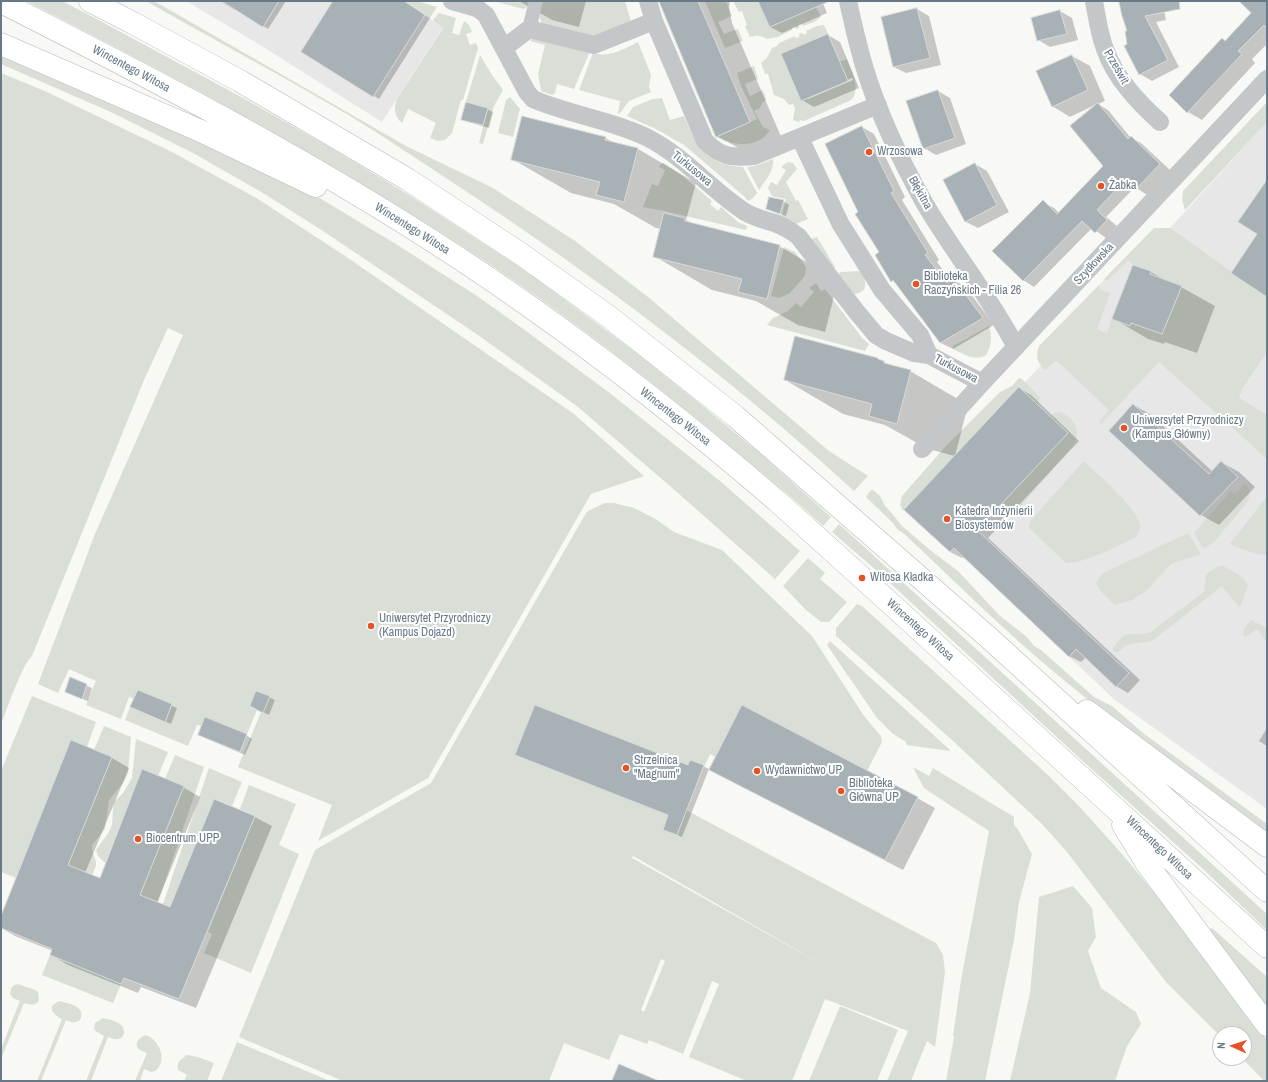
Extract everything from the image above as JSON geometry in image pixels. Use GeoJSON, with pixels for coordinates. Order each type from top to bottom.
{"type":"FeatureCollection","features":[{"type":"Feature","properties":{"kind":"main road"},"geometry":{"type":"LineString","coordinates":[[90,1],[253,89],[407,179],[521,254],[670,364],[735,416],[988,637],[1267,891]]}},
{"type":"Feature","properties":{"kind":"main road"},"geometry":{"type":"LineString","coordinates":[[100,1],[133,23]]}},
{"type":"Feature","properties":{"kind":"main road","name":"Wincentego Witosa"},"geometry":{"type":"LineString","coordinates":[[1,2],[250,132],[343,186],[433,241],[560,328],[671,413],[780,504],[1267,947]]}},
{"type":"Feature","properties":{"kind":"main road"},"geometry":{"type":"LineString","coordinates":[[1,44],[203,132],[433,241]]}},
{"type":"Feature","properties":{"kind":"main road"},"geometry":{"type":"LineString","coordinates":[[988,637],[1267,846]]}},
{"type":"Feature","properties":{"kind":"main road"},"geometry":{"type":"LineString","coordinates":[[1108,801],[1147,864],[1267,1025]]}},
{"type":"Feature","properties":{"kind":"street","name":"Turkusowa"},"geometry":{"type":"LineString","coordinates":[[452,1],[477,8],[486,15],[527,92],[533,99],[618,125],[648,138],[676,155],[747,213],[757,218],[777,224],[798,236],[876,335],[914,353],[929,354],[982,383]]}},
{"type":"Feature","properties":{"kind":"street"},"geometry":{"type":"LineString","coordinates":[[504,48],[529,29],[536,1]]}},
{"type":"Feature","properties":{"kind":"street"},"geometry":{"type":"LineString","coordinates":[[648,1],[654,20],[704,141],[714,150],[738,157],[754,156],[878,105]]}},
{"type":"Feature","properties":{"kind":"street","name":"Błękitna"},"geometry":{"type":"LineString","coordinates":[[848,1],[865,70],[878,105],[901,157],[925,203],[953,248],[1003,321],[1016,347]]}},
{"type":"Feature","properties":{"kind":"street","name":"Prześwit"},"geometry":{"type":"LineString","coordinates":[[1094,1],[1100,35],[1111,63],[1127,87],[1145,109],[1160,122]]}},
{"type":"Feature","properties":{"kind":"street"},"geometry":{"type":"LineString","coordinates":[[529,29],[594,45],[654,20]]}},
{"type":"Feature","properties":{"kind":"street","name":"Szydłowska"},"geometry":{"type":"LineString","coordinates":[[922,449],[1267,79]]}},
{"type":"Feature","properties":{"kind":"street","name":"Turkusowa"},"geometry":{"type":"LineString","coordinates":[[800,138],[840,222],[882,290],[920,335],[929,354]]}},
{"type":"Feature","properties":{"kind":"shaded area"},"geometry":{"type":"Polygon","coordinates":[[[26,1],[62,1],[245,99],[333,149],[409,195],[529,273],[638,354],[762,455],[831,517],[823,526],[795,500],[645,377],[583,330],[487,262],[402,208],[296,145],[135,57],[26,1]]]}},
{"type":"Feature","properties":{"kind":"shaded area"},"geometry":{"type":"Polygon","coordinates":[[[146,1],[154,1],[406,146],[493,188],[575,241],[648,297],[829,451],[868,476],[854,491],[759,408],[710,368],[609,291],[505,217],[363,124],[325,101],[146,1]]]}},
{"type":"Feature","properties":{"kind":"shaded area"},"geometry":{"type":"Polygon","coordinates":[[[186,1],[404,1],[443,27],[382,122],[260,45],[186,1]]]}},
{"type":"Feature","properties":{"kind":"shaded area"},"geometry":{"type":"Polygon","coordinates":[[[404,1],[417,1],[437,7],[430,18],[404,1]]]}},
{"type":"Feature","properties":{"kind":"shaded area"},"geometry":{"type":"Polygon","coordinates":[[[493,1],[531,1],[524,9],[493,1]]]}},
{"type":"Feature","properties":{"kind":"shaded area"},"geometry":{"type":"Polygon","coordinates":[[[541,1],[625,1],[632,25],[601,38],[543,25],[538,15],[541,1]]]}},
{"type":"Feature","properties":{"kind":"shaded area"},"geometry":{"type":"Polygon","coordinates":[[[705,1],[726,1],[732,16],[718,22],[724,34],[738,29],[743,41],[725,48],[705,1]]]}},
{"type":"Feature","properties":{"kind":"shaded area"},"geometry":{"type":"Polygon","coordinates":[[[733,1],[758,1],[770,27],[816,7],[821,17],[814,22],[803,26],[802,24],[799,25],[799,28],[792,28],[792,30],[778,37],[767,39],[759,36],[750,37],[745,26],[747,25],[742,11],[739,12],[733,1]]]}},
{"type":"Feature","properties":{"kind":"shaded area"},"geometry":{"type":"Polygon","coordinates":[[[439,13],[456,18],[452,33],[459,35],[464,21],[469,25],[472,32],[466,34],[470,45],[476,43],[478,48],[452,133],[445,140],[438,141],[430,138],[436,123],[408,109],[402,123],[397,118],[395,105],[397,99],[443,28],[433,20],[439,13]]]}},
{"type":"Feature","properties":{"kind":"shaded area"},"geometry":{"type":"Polygon","coordinates":[[[824,25],[828,34],[781,54],[801,100],[839,62],[847,59],[855,80],[856,91],[851,100],[804,121],[800,120],[799,122],[793,120],[795,108],[793,104],[789,105],[784,99],[774,95],[768,74],[765,74],[761,63],[767,58],[772,48],[777,46],[779,43],[795,36],[796,38],[799,37],[799,34],[802,33],[804,35],[807,33],[806,31],[817,26],[824,25]]]}},
{"type":"Feature","properties":{"kind":"shaded area"},"geometry":{"type":"Polygon","coordinates":[[[533,38],[591,49],[574,89],[557,84],[555,93],[552,95],[541,91],[538,74],[545,45],[530,41],[533,38]]]}},
{"type":"Feature","properties":{"kind":"shaded area"},"geometry":{"type":"Polygon","coordinates":[[[638,42],[651,75],[649,87],[651,92],[629,101],[618,114],[620,101],[579,90],[593,53],[611,54],[638,42]]]}},
{"type":"Feature","properties":{"kind":"shaded area"},"geometry":{"type":"Polygon","coordinates":[[[1,53],[47,72],[313,194],[399,246],[477,296],[611,394],[720,481],[800,551],[775,579],[578,407],[478,335],[323,231],[263,193],[193,153],[113,113],[1,64],[1,53]]]}},
{"type":"Feature","properties":{"kind":"shaded area"},"geometry":{"type":"Polygon","coordinates":[[[480,55],[503,90],[494,106],[483,144],[479,143],[488,108],[466,102],[480,55]]]}},
{"type":"Feature","properties":{"kind":"shaded area"},"geometry":{"type":"Polygon","coordinates":[[[754,66],[758,79],[745,84],[750,96],[762,90],[764,93],[766,100],[762,103],[760,108],[754,111],[763,127],[770,130],[759,140],[745,144],[738,144],[716,137],[757,119],[741,86],[737,73],[754,66]]]}},
{"type":"Feature","properties":{"kind":"shaded area"},"geometry":{"type":"Polygon","coordinates":[[[1,73],[47,92],[172,152],[258,199],[348,258],[574,414],[644,476],[591,494],[428,778],[318,841],[332,805],[238,767],[261,712],[263,713],[270,696],[256,691],[250,707],[257,710],[247,734],[197,725],[188,746],[125,720],[130,707],[165,722],[172,705],[138,690],[134,699],[129,697],[121,719],[86,705],[96,681],[69,669],[58,693],[38,684],[95,534],[183,335],[168,328],[144,380],[32,656],[19,677],[1,724],[1,73]]]}},
{"type":"Feature","properties":{"kind":"shaded area"},"geometry":{"type":"Polygon","coordinates":[[[510,97],[520,109],[513,137],[498,133],[506,100],[510,97]]]}},
{"type":"Feature","properties":{"kind":"shaded area"},"geometry":{"type":"Polygon","coordinates":[[[662,98],[670,120],[684,116],[704,152],[720,163],[730,166],[743,167],[757,193],[752,199],[748,201],[684,145],[656,129],[627,116],[633,107],[653,99],[662,98]]]}},
{"type":"Feature","properties":{"kind":"shaded area"},"geometry":{"type":"Polygon","coordinates":[[[1267,102],[1267,122],[1185,210],[1182,200],[1183,191],[1267,102]]]}},
{"type":"Feature","properties":{"kind":"shaded area","name":"Uniwersytet Przyrodniczy (Kampus Główny)"},"geometry":{"type":"Polygon","coordinates":[[[1267,122],[1267,809],[1115,700],[954,549],[950,552],[904,510],[1067,338],[1056,330],[1154,228],[1170,228],[1267,122]]]}},
{"type":"Feature","properties":{"kind":"shaded area"},"geometry":{"type":"Polygon","coordinates":[[[773,159],[771,171],[759,190],[747,167],[755,166],[773,159]]]}},
{"type":"Feature","properties":{"kind":"shaded area"},"geometry":{"type":"Polygon","coordinates":[[[788,162],[793,163],[797,169],[786,182],[808,219],[796,224],[766,212],[782,215],[786,199],[772,196],[768,188],[771,182],[777,185],[786,170],[781,167],[788,162]]]}},
{"type":"Feature","properties":{"kind":"shaded area"},"geometry":{"type":"Polygon","coordinates":[[[662,163],[679,173],[712,201],[710,204],[718,211],[721,207],[738,222],[747,226],[746,230],[643,207],[652,184],[658,186],[665,170],[659,167],[662,163]]]}},
{"type":"Feature","properties":{"kind":"shaded area"},"geometry":{"type":"Polygon","coordinates":[[[1154,228],[1170,228],[1267,297],[1267,352],[1242,389],[1239,398],[1267,415],[1267,461],[1265,457],[1159,362],[1101,424],[1099,422],[1109,410],[1056,360],[1045,370],[1039,362],[1037,353],[1039,346],[1099,285],[1100,290],[1110,293],[1097,329],[1107,333],[1112,319],[1130,326],[1131,323],[1162,334],[1181,286],[1150,274],[1151,271],[1133,265],[1129,260],[1107,281],[1104,279],[1154,228]]]}},
{"type":"Feature","properties":{"kind":"shaded area"},"geometry":{"type":"Polygon","coordinates":[[[817,237],[835,267],[834,269],[809,240],[817,237]]]}},
{"type":"Feature","properties":{"kind":"shaded area"},"geometry":{"type":"Polygon","coordinates":[[[784,247],[795,252],[806,267],[805,276],[790,293],[779,298],[771,296],[784,247]]]}},
{"type":"Feature","properties":{"kind":"shaded area"},"geometry":{"type":"Polygon","coordinates":[[[862,271],[865,279],[865,286],[859,293],[854,294],[837,277],[840,272],[862,271]]]}},
{"type":"Feature","properties":{"kind":"shaded area"},"geometry":{"type":"Polygon","coordinates":[[[816,283],[821,291],[825,289],[862,338],[869,344],[865,351],[767,325],[773,318],[788,311],[796,303],[801,307],[814,292],[809,288],[816,283]]]}},
{"type":"Feature","properties":{"kind":"shaded area"},"geometry":{"type":"Polygon","coordinates":[[[989,326],[991,341],[986,355],[978,358],[965,355],[953,349],[953,346],[989,326]]]}},
{"type":"Feature","properties":{"kind":"shaded area"},"geometry":{"type":"Polygon","coordinates":[[[1019,378],[1023,380],[1040,397],[1038,405],[932,480],[903,511],[900,505],[902,496],[946,446],[1000,392],[1012,386],[1019,378]]]}},
{"type":"Feature","properties":{"kind":"shaded area"},"geometry":{"type":"Polygon","coordinates":[[[1059,412],[1073,421],[1077,430],[1076,440],[1016,512],[1012,512],[1003,502],[1068,434],[1049,416],[1059,412]]]}},
{"type":"Feature","properties":{"kind":"shaded area"},"geometry":{"type":"Polygon","coordinates":[[[1084,461],[1124,500],[1137,517],[1140,528],[1135,538],[1092,557],[1066,563],[1029,528],[1029,525],[1031,520],[1084,461]]]}},
{"type":"Feature","properties":{"kind":"shaded area"},"geometry":{"type":"Polygon","coordinates":[[[1245,483],[1249,492],[1248,501],[1215,541],[1205,548],[1202,547],[1194,533],[1231,491],[1235,494],[1245,483]]]}},
{"type":"Feature","properties":{"kind":"shaded area"},"geometry":{"type":"Polygon","coordinates":[[[871,490],[880,496],[885,506],[901,525],[930,550],[958,571],[999,615],[1027,637],[1034,646],[1041,650],[1094,697],[1112,706],[1143,733],[1267,824],[1267,835],[1136,737],[1040,660],[897,529],[894,524],[866,497],[871,490]]]}},
{"type":"Feature","properties":{"kind":"shaded area"},"geometry":{"type":"Polygon","coordinates":[[[1267,496],[1267,555],[1253,553],[1230,544],[1267,496]]]}},
{"type":"Feature","properties":{"kind":"shaded area"},"geometry":{"type":"Polygon","coordinates":[[[605,503],[614,503],[634,508],[654,518],[674,532],[722,550],[812,636],[864,716],[881,736],[882,742],[867,771],[742,706],[715,757],[710,754],[705,765],[690,760],[663,830],[677,835],[686,810],[936,943],[943,955],[945,972],[935,1047],[927,1041],[911,1081],[887,1081],[908,1031],[825,999],[792,1081],[747,1081],[689,1057],[719,984],[712,981],[683,1054],[649,1040],[647,1044],[620,1034],[609,1060],[564,1043],[549,1081],[343,1081],[239,1037],[315,850],[431,783],[586,513],[605,503]],[[633,856],[632,858],[825,966],[633,856]],[[661,959],[641,1010],[644,1012],[665,961],[661,959]]]}},
{"type":"Feature","properties":{"kind":"shaded area"},"geometry":{"type":"Polygon","coordinates":[[[839,524],[1267,914],[1267,930],[1202,868],[1086,764],[877,571],[832,532],[839,524]]]}},
{"type":"Feature","properties":{"kind":"shaded area"},"geometry":{"type":"Polygon","coordinates":[[[1188,533],[1201,554],[1171,564],[1147,590],[1132,600],[1115,605],[1100,589],[1096,582],[1103,573],[1188,533]]]}},
{"type":"Feature","properties":{"kind":"shaded area"},"geometry":{"type":"Polygon","coordinates":[[[808,558],[825,573],[820,579],[847,602],[829,622],[821,622],[806,610],[783,586],[808,558]]]}},
{"type":"Feature","properties":{"kind":"shaded area"},"geometry":{"type":"Polygon","coordinates":[[[1223,566],[1240,576],[1248,585],[1241,606],[1238,606],[1222,586],[1152,641],[1126,645],[1117,653],[1112,649],[1124,635],[1149,633],[1204,592],[1206,574],[1217,567],[1223,566]]]}},
{"type":"Feature","properties":{"kind":"shaded area"},"geometry":{"type":"Polygon","coordinates":[[[857,604],[862,606],[1049,776],[1079,806],[1163,903],[1267,1040],[1267,1081],[1264,1081],[1250,1066],[1252,1066],[1252,1026],[1212,1026],[1212,1028],[1166,982],[1067,852],[1042,824],[953,741],[836,636],[836,628],[857,604]]]}},
{"type":"Feature","properties":{"kind":"shaded area"},"geometry":{"type":"Polygon","coordinates":[[[1251,620],[1267,628],[1267,642],[1257,629],[1246,637],[1243,634],[1244,629],[1251,620]]]}},
{"type":"Feature","properties":{"kind":"shaded area"},"geometry":{"type":"Polygon","coordinates":[[[830,641],[950,750],[907,745],[906,742],[893,734],[877,718],[827,645],[830,641]]]}},
{"type":"Feature","properties":{"kind":"shaded area"},"geometry":{"type":"Polygon","coordinates":[[[32,696],[96,722],[87,747],[71,741],[16,878],[1,872],[1,771],[32,696]]]}},
{"type":"Feature","properties":{"kind":"shaded area"},"geometry":{"type":"Polygon","coordinates":[[[104,726],[131,737],[128,773],[124,782],[109,800],[105,829],[92,845],[96,866],[92,875],[68,865],[112,757],[94,750],[104,726]]]}},
{"type":"Feature","properties":{"kind":"shaded area"},"geometry":{"type":"Polygon","coordinates":[[[136,739],[168,752],[158,776],[142,770],[105,863],[98,856],[96,850],[109,832],[112,825],[114,802],[123,793],[132,778],[136,739]]]}},
{"type":"Feature","properties":{"kind":"shaded area"},"geometry":{"type":"Polygon","coordinates":[[[175,755],[204,767],[158,902],[140,895],[184,787],[165,779],[175,755]]]}},
{"type":"Feature","properties":{"kind":"shaded area"},"geometry":{"type":"Polygon","coordinates":[[[913,767],[929,776],[933,768],[1014,817],[1014,825],[1032,854],[1019,902],[1014,940],[985,1081],[946,1081],[954,1037],[961,980],[989,831],[924,788],[913,767]]]}},
{"type":"Feature","properties":{"kind":"shaded area"},"geometry":{"type":"Polygon","coordinates":[[[209,768],[242,782],[232,806],[214,799],[170,907],[163,904],[209,768]]]}},
{"type":"Feature","properties":{"kind":"shaded area"},"geometry":{"type":"Polygon","coordinates":[[[249,785],[296,804],[279,845],[299,854],[251,973],[204,953],[212,934],[208,932],[255,816],[240,809],[249,785]]]}},
{"type":"Feature","properties":{"kind":"shaded area"},"geometry":{"type":"Polygon","coordinates":[[[1073,886],[1092,908],[1096,937],[1088,951],[1101,988],[1136,1012],[1141,1024],[1127,1046],[1115,1081],[1010,1081],[1030,993],[1039,897],[1073,886]]]}},
{"type":"Feature","properties":{"kind":"shaded area"},"geometry":{"type":"Polygon","coordinates":[[[1212,928],[1267,977],[1267,1008],[1211,932],[1210,929],[1212,928]]]}},
{"type":"Feature","properties":{"kind":"shaded area"},"geometry":{"type":"Polygon","coordinates":[[[50,955],[121,984],[113,1003],[42,975],[50,955]]]}},
{"type":"Feature","properties":{"kind":"shaded area"},"geometry":{"type":"Polygon","coordinates":[[[18,984],[38,992],[39,1001],[34,1005],[24,1003],[1,1059],[1,1049],[20,1001],[13,998],[10,994],[12,987],[18,984]]]}},
{"type":"Feature","properties":{"kind":"shaded area"},"geometry":{"type":"Polygon","coordinates":[[[60,1001],[72,1005],[80,1010],[82,1014],[81,1019],[77,1022],[66,1020],[41,1081],[37,1081],[62,1019],[52,1010],[53,1005],[60,1001]]]}},
{"type":"Feature","properties":{"kind":"shaded area"},"geometry":{"type":"Polygon","coordinates":[[[840,1006],[898,1030],[877,1081],[809,1081],[840,1006]]]}},
{"type":"Feature","properties":{"kind":"shaded area"},"geometry":{"type":"Polygon","coordinates":[[[103,1018],[119,1024],[123,1027],[124,1033],[120,1039],[108,1037],[91,1081],[86,1081],[104,1036],[94,1029],[95,1023],[103,1018]]]}},
{"type":"Feature","properties":{"kind":"shaded area"},"geometry":{"type":"Polygon","coordinates":[[[146,1035],[155,1041],[158,1046],[162,1057],[161,1062],[155,1071],[151,1072],[144,1069],[140,1081],[135,1081],[147,1053],[138,1048],[137,1043],[141,1037],[146,1035]]]}},
{"type":"Feature","properties":{"kind":"shaded area"},"geometry":{"type":"Polygon","coordinates":[[[237,1042],[330,1081],[221,1081],[237,1042]]]}},
{"type":"Feature","properties":{"kind":"shaded area"},"geometry":{"type":"Polygon","coordinates":[[[187,1055],[198,1057],[214,1063],[207,1081],[184,1081],[187,1075],[178,1070],[178,1063],[187,1055]]]}},
{"type":"Feature","properties":{"kind":"building"},"geometry":{"type":"Polygon","coordinates":[[[222,1],[279,1],[263,27],[222,1]]]}},
{"type":"Feature","properties":{"kind":"building"},"geometry":{"type":"Polygon","coordinates":[[[333,1],[404,1],[425,15],[373,97],[301,52],[333,1]]]}},
{"type":"Feature","properties":{"kind":"building"},"geometry":{"type":"Polygon","coordinates":[[[659,1],[698,1],[750,122],[716,137],[659,1]]]}},
{"type":"Feature","properties":{"kind":"building"},"geometry":{"type":"Polygon","coordinates":[[[758,1],[830,1],[770,27],[758,1]]]}},
{"type":"Feature","properties":{"kind":"building"},"geometry":{"type":"Polygon","coordinates":[[[1119,1],[1179,1],[1180,9],[1145,16],[1168,60],[1139,75],[1124,46],[1127,44],[1125,31],[1127,31],[1119,1]]]}},
{"type":"Feature","properties":{"kind":"building"},"geometry":{"type":"Polygon","coordinates":[[[1239,1],[1267,1],[1267,28],[1264,25],[1238,51],[1242,54],[1187,113],[1169,95],[1222,38],[1225,41],[1251,13],[1239,1]]]}},
{"type":"Feature","properties":{"kind":"building"},"geometry":{"type":"Polygon","coordinates":[[[917,8],[930,58],[893,67],[881,17],[917,8]]]}},
{"type":"Feature","properties":{"kind":"building"},"geometry":{"type":"Polygon","coordinates":[[[1060,10],[1067,34],[1037,41],[1031,18],[1060,10]]]}},
{"type":"Feature","properties":{"kind":"building"},"geometry":{"type":"Polygon","coordinates":[[[828,34],[848,81],[801,101],[781,54],[828,34]]]}},
{"type":"Feature","properties":{"kind":"building"},"geometry":{"type":"Polygon","coordinates":[[[1072,55],[1088,90],[1052,107],[1036,71],[1072,55]]]}},
{"type":"Feature","properties":{"kind":"building"},"geometry":{"type":"Polygon","coordinates":[[[938,90],[955,138],[923,149],[906,101],[938,90]]]}},
{"type":"Feature","properties":{"kind":"building"},"geometry":{"type":"Polygon","coordinates":[[[466,102],[488,108],[483,125],[461,120],[466,102]]]}},
{"type":"Feature","properties":{"kind":"building"},"geometry":{"type":"Polygon","coordinates":[[[1098,103],[1128,139],[1131,136],[1160,164],[1136,189],[1126,179],[1097,210],[1107,220],[1095,233],[1082,221],[1023,281],[992,251],[1043,200],[1057,214],[1103,166],[1070,126],[1098,103]]]}},
{"type":"Feature","properties":{"kind":"building"},"geometry":{"type":"Polygon","coordinates":[[[522,116],[606,137],[605,140],[638,148],[624,202],[596,195],[600,182],[511,160],[522,116]]]}},
{"type":"Feature","properties":{"kind":"building"},"geometry":{"type":"Polygon","coordinates":[[[862,126],[894,191],[891,193],[928,253],[925,255],[947,283],[953,278],[983,318],[940,343],[893,280],[891,282],[875,255],[879,252],[855,214],[858,212],[825,144],[862,126]]]}},
{"type":"Feature","properties":{"kind":"building"},"geometry":{"type":"Polygon","coordinates":[[[975,163],[997,205],[965,222],[943,180],[975,163]]]}},
{"type":"Feature","properties":{"kind":"building"},"geometry":{"type":"Polygon","coordinates":[[[1267,180],[1267,297],[1231,273],[1257,234],[1238,222],[1267,180]]]}},
{"type":"Feature","properties":{"kind":"building"},"geometry":{"type":"Polygon","coordinates":[[[769,197],[784,200],[780,214],[766,209],[769,197]]]}},
{"type":"Feature","properties":{"kind":"building"},"geometry":{"type":"Polygon","coordinates":[[[664,213],[685,218],[685,221],[780,245],[767,299],[738,292],[742,279],[653,257],[664,213]]]}},
{"type":"Feature","properties":{"kind":"building"},"geometry":{"type":"Polygon","coordinates":[[[1133,265],[1151,271],[1150,274],[1182,286],[1162,334],[1131,323],[1130,326],[1112,319],[1133,265]]]}},
{"type":"Feature","properties":{"kind":"building"},"geometry":{"type":"Polygon","coordinates":[[[795,336],[878,358],[884,361],[884,363],[911,370],[897,424],[869,416],[872,404],[784,380],[795,336]]]}},
{"type":"Feature","properties":{"kind":"building","name":"Katedra Inżynierii Biosystemów"},"geometry":{"type":"Polygon","coordinates":[[[1019,387],[1068,433],[977,530],[1129,673],[1116,687],[1076,649],[1069,657],[954,548],[950,552],[904,510],[1019,387]]]}},
{"type":"Feature","properties":{"kind":"building"},"geometry":{"type":"Polygon","coordinates":[[[1133,404],[1209,474],[1221,461],[1238,477],[1200,516],[1109,431],[1133,404]]]}},
{"type":"Feature","properties":{"kind":"building"},"geometry":{"type":"Polygon","coordinates":[[[70,677],[87,684],[82,699],[65,692],[70,677]]]}},
{"type":"Feature","properties":{"kind":"building"},"geometry":{"type":"Polygon","coordinates":[[[138,690],[172,704],[165,722],[130,707],[138,690]]]}},
{"type":"Feature","properties":{"kind":"building"},"geometry":{"type":"Polygon","coordinates":[[[256,691],[270,696],[263,713],[250,706],[256,691]]]}},
{"type":"Feature","properties":{"kind":"building","name":"Strzelnica \"Magnum\""},"geometry":{"type":"Polygon","coordinates":[[[535,705],[688,765],[690,760],[704,765],[677,835],[663,830],[668,815],[515,755],[535,705]]]}},
{"type":"Feature","properties":{"kind":"building"},"geometry":{"type":"Polygon","coordinates":[[[742,705],[918,797],[885,860],[709,770],[742,705]]]}},
{"type":"Feature","properties":{"kind":"building"},"geometry":{"type":"Polygon","coordinates":[[[205,717],[247,734],[240,752],[198,735],[205,717]]]}},
{"type":"Feature","properties":{"kind":"building","name":"Biocentrum UPP"},"geometry":{"type":"Polygon","coordinates":[[[71,740],[112,757],[68,865],[100,878],[142,769],[184,786],[140,895],[170,907],[214,799],[255,816],[179,999],[124,978],[121,984],[50,955],[52,949],[1,928],[1,916],[71,740]]]}},
{"type":"Feature","properties":{"kind":"building"},"geometry":{"type":"Polygon","coordinates":[[[619,1064],[659,1081],[612,1081],[619,1064]]]}},
{"type":"Feature","properties":{"kind":"place","name":"Wrzosowa"},"geometry":{"type":"Point","coordinates":[869,152]}},
{"type":"Feature","properties":{"kind":"place","name":"Żabka"},"geometry":{"type":"Point","coordinates":[1101,186]}},
{"type":"Feature","properties":{"kind":"place","name":"Biblioteka Raczyńskich - Filia 26"},"geometry":{"type":"Point","coordinates":[916,284]}},
{"type":"Feature","properties":{"kind":"place","name":"Uniwersytet Przyrodniczy (Kampus Główny)"},"geometry":{"type":"Point","coordinates":[1124,428]}},
{"type":"Feature","properties":{"kind":"place","name":"Katedra Inżynierii Biosystemów"},"geometry":{"type":"Point","coordinates":[947,519]}},
{"type":"Feature","properties":{"kind":"place","name":"Witosa Kładka"},"geometry":{"type":"Point","coordinates":[862,578]}},
{"type":"Feature","properties":{"kind":"place","name":"Uniwersytet Przyrodniczy (Kampus Dojazd)"},"geometry":{"type":"Point","coordinates":[371,626]}},
{"type":"Feature","properties":{"kind":"place","name":"Strzelnica \"Magnum\""},"geometry":{"type":"Point","coordinates":[626,768]}},
{"type":"Feature","properties":{"kind":"place","name":"Wydawnictwo UP"},"geometry":{"type":"Point","coordinates":[757,771]}},
{"type":"Feature","properties":{"kind":"place","name":"Biblioteka Główna UP"},"geometry":{"type":"Point","coordinates":[841,791]}},
{"type":"Feature","properties":{"kind":"place","name":"Biocentrum UPP"},"geometry":{"type":"Point","coordinates":[138,839]}}]}
